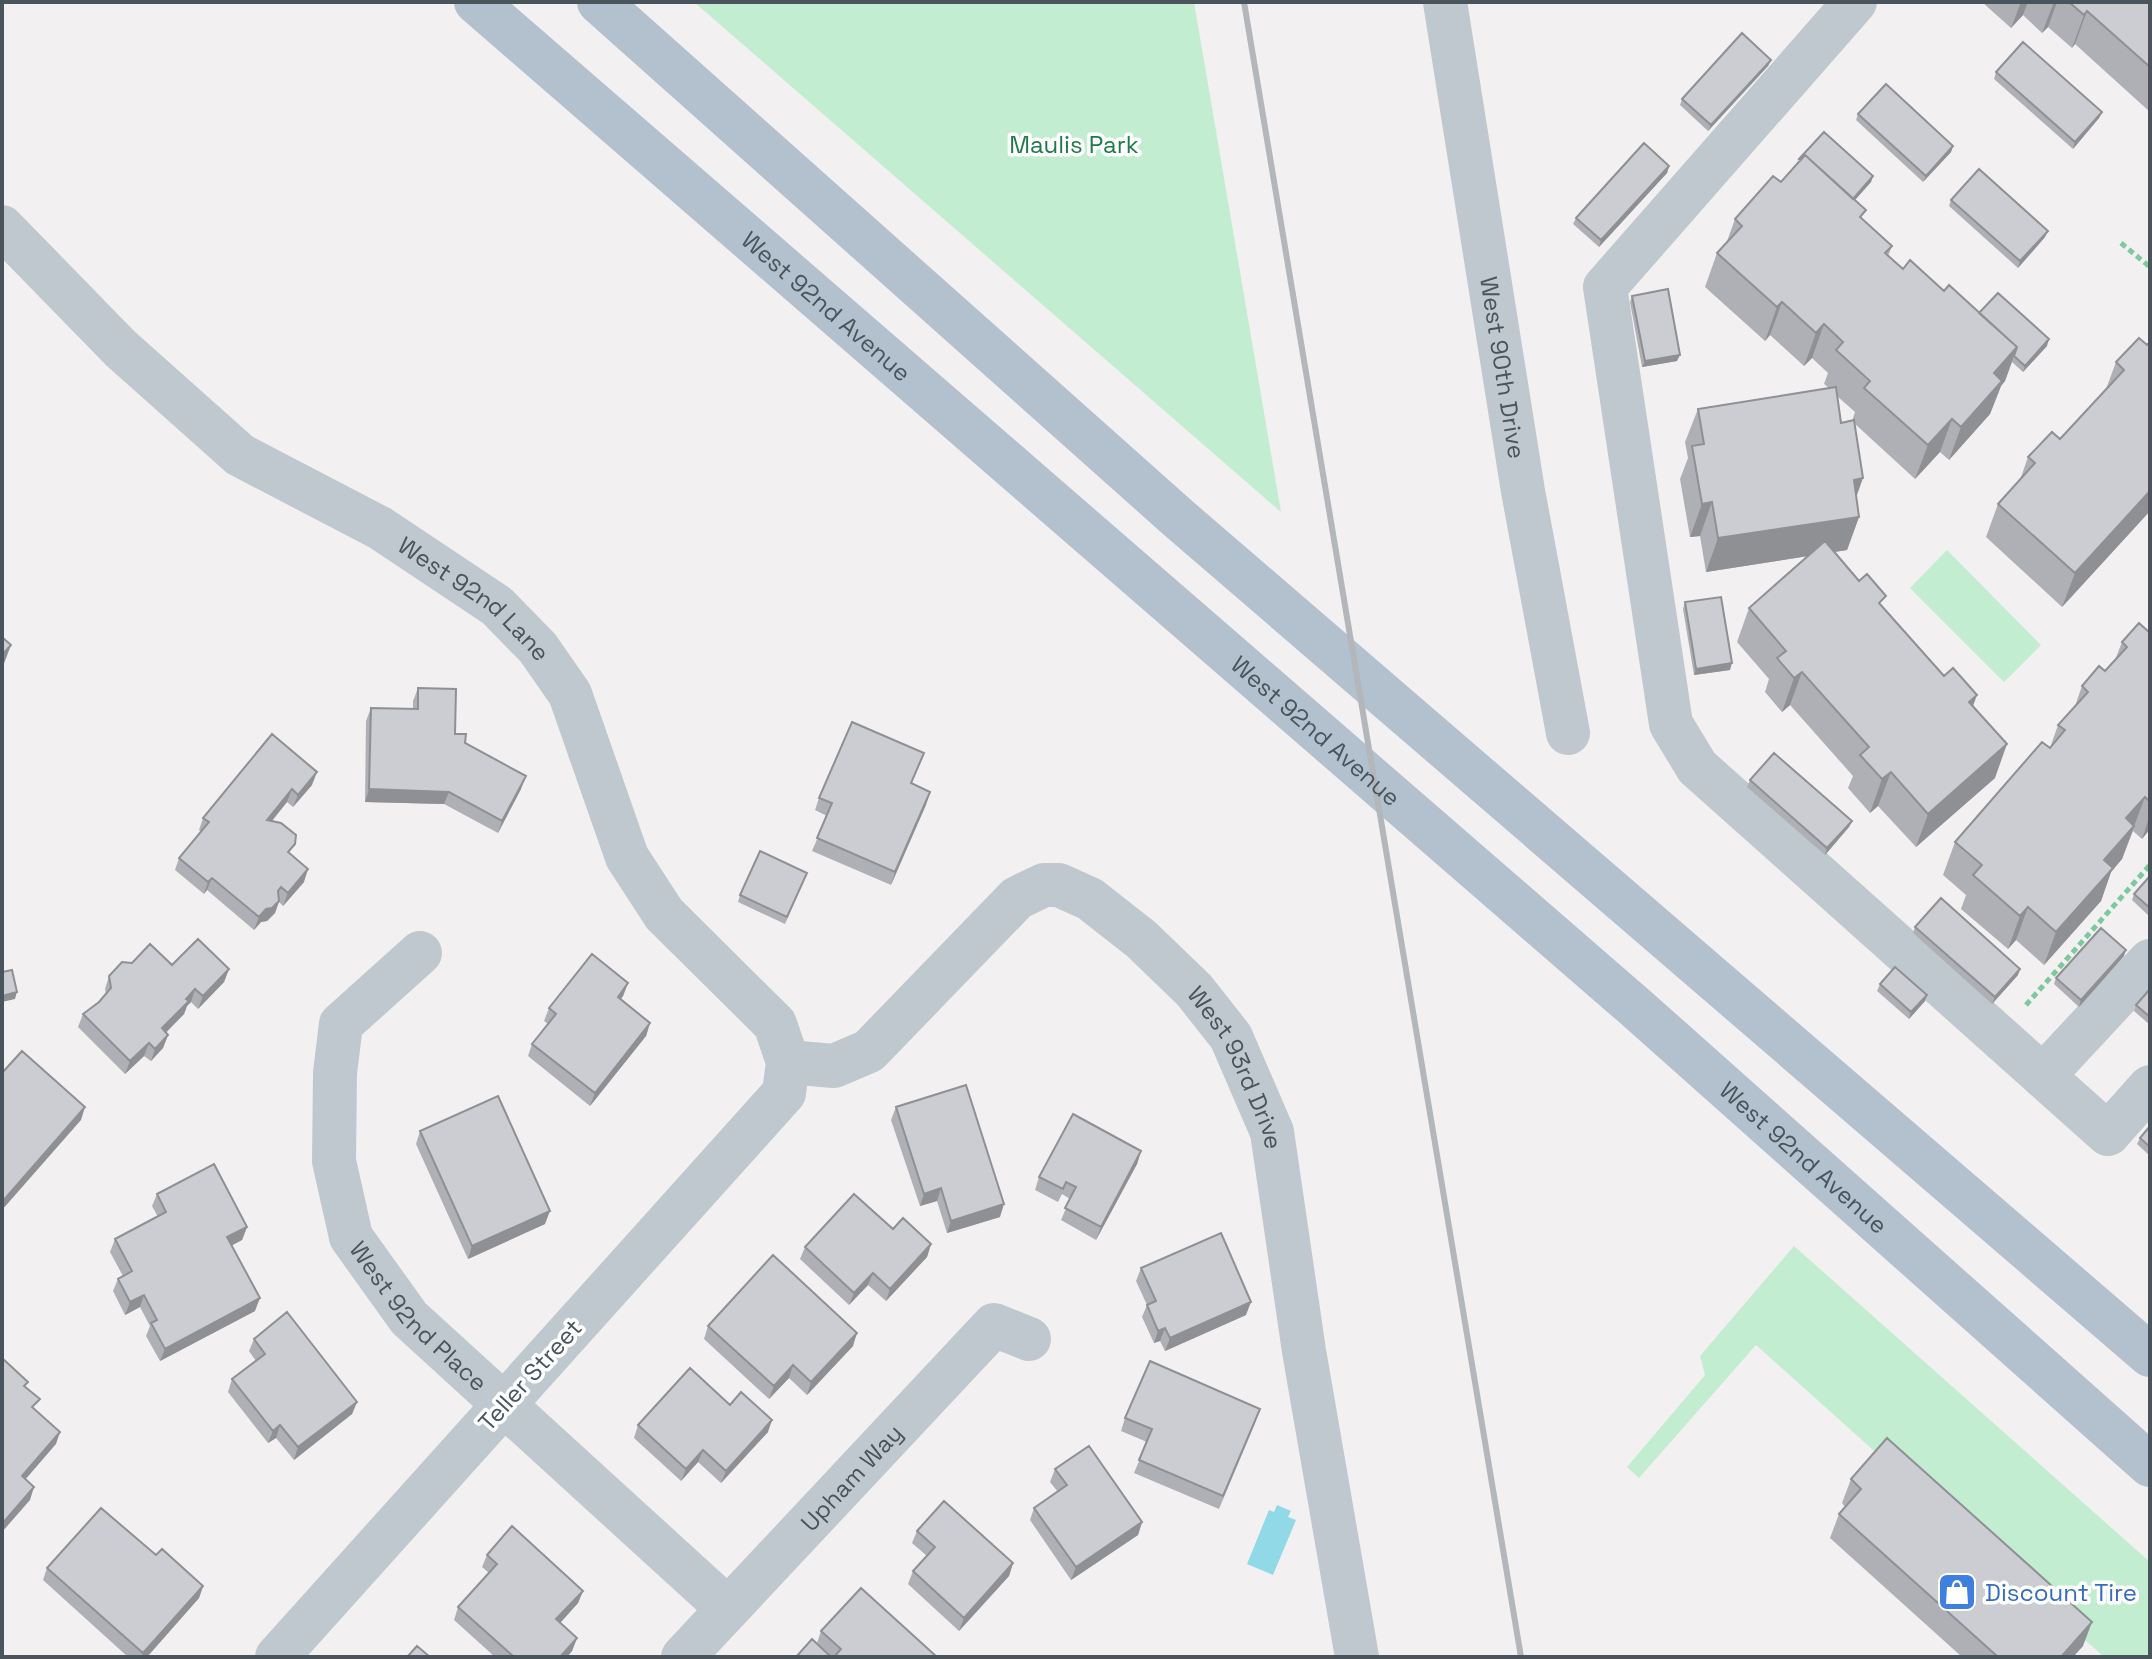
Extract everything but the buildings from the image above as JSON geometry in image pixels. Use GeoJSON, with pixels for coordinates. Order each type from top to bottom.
{"type":"FeatureCollection","features":[{"type":"Feature","properties":{"kind":"main road","name":"West 92nd Avenue"},"geometry":{"type":"LineString","coordinates":[[476,2],[1634,1006],[2150,1465]]}},
{"type":"Feature","properties":{"kind":"main road"},"geometry":{"type":"LineString","coordinates":[[599,2],[1177,517],[2150,1355]]}},
{"type":"Feature","properties":{"kind":"street","name":"West 90th Drive"},"geometry":{"type":"LineString","coordinates":[[1445,2],[1523,491],[1568,733]]}},
{"type":"Feature","properties":{"kind":"street"},"geometry":{"type":"LineString","coordinates":[[1855,2],[1605,287],[1671,724],[1697,767],[2108,1134],[2150,1087]]}},
{"type":"Feature","properties":{"kind":"street","name":"West 92nd Lane"},"geometry":{"type":"LineString","coordinates":[[2,227],[120,348],[240,455],[380,528],[497,606],[538,648],[570,694],[627,857],[664,914],[775,1024],[786,1077]]}},
{"type":"Feature","properties":{"kind":"street","name":"West 93rd Drive"},"geometry":{"type":"LineString","coordinates":[[786,1077],[834,1066],[869,1051],[1017,898],[1044,885],[1059,885],[1090,899],[1141,939],[1194,990],[1231,1037],[1272,1132],[1304,1351],[1357,1657]]}},
{"type":"Feature","properties":{"kind":"street","name":"West 92nd Place"},"geometry":{"type":"LineString","coordinates":[[420,953],[341,1024],[335,1073],[334,1161],[351,1237],[409,1318],[727,1608]]}},
{"type":"Feature","properties":{"kind":"street"},"geometry":{"type":"LineString","coordinates":[[2043,1076],[2150,961]]}},
{"type":"Feature","properties":{"kind":"street","name":"Teller Street"},"geometry":{"type":"LineString","coordinates":[[277,1657],[503,1405],[786,1077]]}},
{"type":"Feature","properties":{"kind":"street","name":"Upham Way"},"geometry":{"type":"LineString","coordinates":[[683,1657],[994,1325],[1029,1339]]}},
{"type":"Feature","properties":{"kind":"path"},"geometry":{"type":"LineString","coordinates":[[2121,243],[2150,267]]}},
{"type":"Feature","properties":{"kind":"path"},"geometry":{"type":"LineString","coordinates":[[1999,1035],[2150,865]]}},
{"type":"Feature","properties":{"kind":"green space","name":"Maulis Park"},"geometry":{"type":"Polygon","coordinates":[[[694,2],[1194,2],[1281,512],[694,2]]]}},
{"type":"Feature","properties":{"kind":"green space"},"geometry":{"type":"Polygon","coordinates":[[[1947,550],[2041,645],[2004,682],[1910,588],[1947,550]]]}},
{"type":"Feature","properties":{"kind":"green space"},"geometry":{"type":"Polygon","coordinates":[[[1794,1246],[2150,1562],[2150,1657],[2104,1657],[1756,1345],[1639,1478],[1627,1467],[1705,1375],[1700,1356],[1794,1246]]]}},
{"type":"Feature","properties":{"kind":"water"},"geometry":{"type":"Polygon","coordinates":[[[1277,1505],[1291,1511],[1288,1517],[1296,1520],[1273,1575],[1247,1564],[1269,1510],[1274,1512],[1277,1505]]]}},
{"type":"Feature","properties":{"kind":"railway"},"geometry":{"type":"LineString","coordinates":[[1244,2],[1521,1657]]}},
{"type":"Feature","properties":{"kind":"place","name":"Discount Tire"},"geometry":{"type":"Point","coordinates":[1957,1592]}}]}
